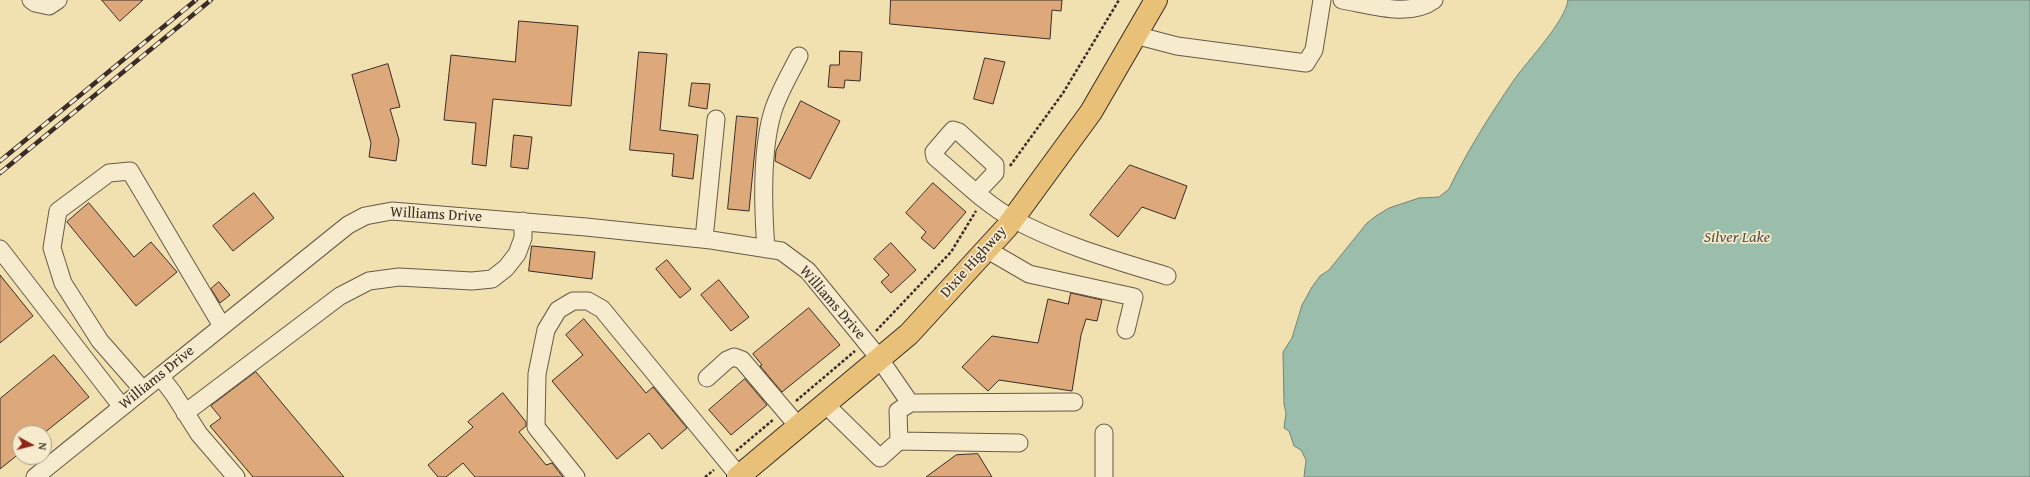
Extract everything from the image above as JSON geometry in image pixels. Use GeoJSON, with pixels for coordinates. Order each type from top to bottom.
{"type":"FeatureCollection","features":[{"type":"Feature","properties":{"kind":"main road","name":"Dixie Highway"},"geometry":{"type":"LineString","coordinates":[[739,476],[909,334],[1013,219],[1091,112],[1156,0]]}},
{"type":"Feature","properties":{"kind":"street"},"geometry":{"type":"LineString","coordinates":[[31,0],[35,3],[49,6],[58,0]]}},
{"type":"Feature","properties":{"kind":"street"},"geometry":{"type":"LineString","coordinates":[[1135,36],[1177,46],[1301,64],[1306,63],[1314,50],[1322,0]]}},
{"type":"Feature","properties":{"kind":"street"},"geometry":{"type":"LineString","coordinates":[[1342,0],[1408,10],[1427,6],[1434,0]]}},
{"type":"Feature","properties":{"kind":"street"},"geometry":{"type":"LineString","coordinates":[[766,249],[764,223],[766,148],[773,112],[784,84],[799,56]]}},
{"type":"Feature","properties":{"kind":"street"},"geometry":{"type":"LineString","coordinates":[[704,239],[716,119]]}},
{"type":"Feature","properties":{"kind":"street"},"geometry":{"type":"LineString","coordinates":[[142,390],[100,341],[63,283],[52,248],[58,211],[109,173],[130,171],[222,326]]}},
{"type":"Feature","properties":{"kind":"street"},"geometry":{"type":"LineString","coordinates":[[977,192],[984,199],[1013,219],[1074,247],[1166,276]]}},
{"type":"Feature","properties":{"kind":"street","name":"Williams Drive"},"geometry":{"type":"LineString","coordinates":[[35,477],[348,225],[365,216],[392,211],[523,221],[704,239],[781,251],[808,271],[880,358],[910,403]]}},
{"type":"Feature","properties":{"kind":"street"},"geometry":{"type":"LineString","coordinates":[[185,413],[340,296],[369,281],[399,277],[472,281],[492,279],[506,268],[517,254],[523,238],[523,221]]}},
{"type":"Feature","properties":{"kind":"street"},"geometry":{"type":"LineString","coordinates":[[0,249],[122,407]]}},
{"type":"Feature","properties":{"kind":"street"},"geometry":{"type":"LineString","coordinates":[[986,249],[1029,274],[1134,297],[1126,330]]}},
{"type":"Feature","properties":{"kind":"street"},"geometry":{"type":"LineString","coordinates":[[576,477],[536,427],[537,374],[546,330],[558,310],[573,301],[588,301],[602,309],[739,476]]}},
{"type":"Feature","properties":{"kind":"street"},"geometry":{"type":"LineString","coordinates":[[707,378],[727,360],[734,358],[742,360],[798,426]]}},
{"type":"Feature","properties":{"kind":"street"},"geometry":{"type":"LineString","coordinates":[[160,376],[199,434],[236,477]]}},
{"type":"Feature","properties":{"kind":"street"},"geometry":{"type":"LineString","coordinates":[[899,441],[898,411],[910,403],[1074,402]]}},
{"type":"Feature","properties":{"kind":"street"},"geometry":{"type":"LineString","coordinates":[[825,404],[880,458],[899,441],[1019,443]]}},
{"type":"Feature","properties":{"kind":"street"},"geometry":{"type":"LineString","coordinates":[[1104,433],[1104,477]]}},
{"type":"Feature","properties":{"kind":"water","name":"Silver Lake"},"geometry":{"type":"Polygon","coordinates":[[[1568,0],[2030,0],[2030,477],[1304,477],[1306,460],[1301,450],[1294,446],[1289,431],[1284,428],[1286,413],[1284,404],[1283,352],[1292,338],[1302,305],[1320,276],[1329,270],[1367,223],[1389,208],[1419,198],[1439,197],[1449,189],[1471,147],[1514,80],[1561,19],[1566,9],[1568,0]]]}},
{"type":"Feature","properties":{"kind":"building"},"geometry":{"type":"Polygon","coordinates":[[[102,0],[143,0],[120,21],[102,0]]]}},
{"type":"Feature","properties":{"kind":"building"},"geometry":{"type":"Polygon","coordinates":[[[891,0],[1062,0],[1061,11],[1052,10],[1050,39],[890,24],[891,0]]]}},
{"type":"Feature","properties":{"kind":"building"},"geometry":{"type":"Polygon","coordinates":[[[519,21],[578,26],[571,106],[493,99],[486,166],[472,164],[476,123],[444,120],[451,55],[515,62],[519,21]]]}},
{"type":"Feature","properties":{"kind":"building"},"geometry":{"type":"Polygon","coordinates":[[[840,51],[862,52],[860,81],[845,80],[844,88],[828,87],[830,65],[839,65],[840,51]]]}},
{"type":"Feature","properties":{"kind":"building"},"geometry":{"type":"Polygon","coordinates":[[[639,52],[667,54],[660,130],[698,135],[693,179],[672,176],[674,154],[630,150],[639,52]]]}},
{"type":"Feature","properties":{"kind":"building"},"geometry":{"type":"Polygon","coordinates":[[[985,58],[1005,62],[993,104],[974,99],[985,58]]]}},
{"type":"Feature","properties":{"kind":"building"},"geometry":{"type":"Polygon","coordinates":[[[388,64],[400,107],[390,109],[399,140],[396,161],[369,157],[371,143],[352,75],[388,64]]]}},
{"type":"Feature","properties":{"kind":"building"},"geometry":{"type":"Polygon","coordinates":[[[692,83],[710,84],[707,109],[689,106],[692,83]]]}},
{"type":"Feature","properties":{"kind":"building"},"geometry":{"type":"Polygon","coordinates":[[[801,101],[840,121],[810,179],[775,161],[776,151],[801,101]]]}},
{"type":"Feature","properties":{"kind":"building"},"geometry":{"type":"Polygon","coordinates":[[[737,116],[758,118],[749,211],[728,209],[737,116]]]}},
{"type":"Feature","properties":{"kind":"building"},"geometry":{"type":"Polygon","coordinates":[[[514,135],[532,137],[528,169],[511,167],[514,135]]]}},
{"type":"Feature","properties":{"kind":"building"},"geometry":{"type":"Polygon","coordinates":[[[1130,165],[1187,186],[1175,219],[1142,207],[1118,237],[1090,215],[1130,165]]]}},
{"type":"Feature","properties":{"kind":"building"},"geometry":{"type":"Polygon","coordinates":[[[933,183],[966,212],[934,249],[921,238],[926,232],[906,213],[933,183]]]}},
{"type":"Feature","properties":{"kind":"building"},"geometry":{"type":"Polygon","coordinates":[[[254,193],[274,218],[233,251],[213,226],[254,193]]]}},
{"type":"Feature","properties":{"kind":"building"},"geometry":{"type":"Polygon","coordinates":[[[89,203],[134,257],[151,242],[177,272],[136,306],[67,222],[89,203]]]}},
{"type":"Feature","properties":{"kind":"building"},"geometry":{"type":"Polygon","coordinates":[[[891,243],[916,270],[891,293],[881,282],[889,275],[874,259],[891,243]]]}},
{"type":"Feature","properties":{"kind":"building"},"geometry":{"type":"Polygon","coordinates":[[[532,246],[595,252],[592,279],[529,271],[532,246]]]}},
{"type":"Feature","properties":{"kind":"building"},"geometry":{"type":"Polygon","coordinates":[[[667,260],[691,289],[680,298],[656,269],[667,260]]]}},
{"type":"Feature","properties":{"kind":"building"},"geometry":{"type":"Polygon","coordinates":[[[0,275],[33,316],[0,343],[0,275]]]}},
{"type":"Feature","properties":{"kind":"building"},"geometry":{"type":"Polygon","coordinates":[[[719,280],[749,317],[731,331],[701,295],[719,280]]]}},
{"type":"Feature","properties":{"kind":"building"},"geometry":{"type":"Polygon","coordinates":[[[219,282],[230,295],[220,303],[211,289],[219,282]]]}},
{"type":"Feature","properties":{"kind":"building"},"geometry":{"type":"Polygon","coordinates":[[[1071,293],[1102,300],[1097,321],[1086,319],[1081,335],[1072,391],[999,380],[988,391],[962,367],[992,336],[1038,343],[1048,299],[1068,304],[1071,293]]]}},
{"type":"Feature","properties":{"kind":"building"},"geometry":{"type":"Polygon","coordinates":[[[809,308],[840,345],[782,392],[760,366],[762,365],[753,354],[809,308]]]}},
{"type":"Feature","properties":{"kind":"building"},"geometry":{"type":"Polygon","coordinates":[[[584,319],[646,393],[653,387],[687,428],[662,449],[649,433],[617,459],[552,381],[583,355],[566,335],[584,319]]]}},
{"type":"Feature","properties":{"kind":"building"},"geometry":{"type":"Polygon","coordinates":[[[54,355],[89,397],[52,427],[52,425],[12,425],[12,459],[0,469],[0,399],[54,355]]]}},
{"type":"Feature","properties":{"kind":"building"},"geometry":{"type":"Polygon","coordinates":[[[256,372],[344,477],[253,477],[210,426],[221,418],[211,406],[256,372]]]}},
{"type":"Feature","properties":{"kind":"building"},"geometry":{"type":"Polygon","coordinates":[[[745,379],[767,405],[731,435],[709,410],[745,379]]]}},
{"type":"Feature","properties":{"kind":"building"},"geometry":{"type":"Polygon","coordinates":[[[503,393],[526,422],[526,426],[519,432],[546,465],[552,463],[563,477],[475,477],[463,463],[446,477],[438,477],[428,465],[473,427],[468,422],[503,393]]]}},
{"type":"Feature","properties":{"kind":"building"},"geometry":{"type":"Polygon","coordinates":[[[978,454],[992,477],[926,477],[956,455],[978,454]]]}},
{"type":"Feature","properties":{"kind":"railway"},"geometry":{"type":"LineString","coordinates":[[0,161],[196,0]]}},
{"type":"Feature","properties":{"kind":"railway"},"geometry":{"type":"LineString","coordinates":[[0,173],[211,0]]}}]}
